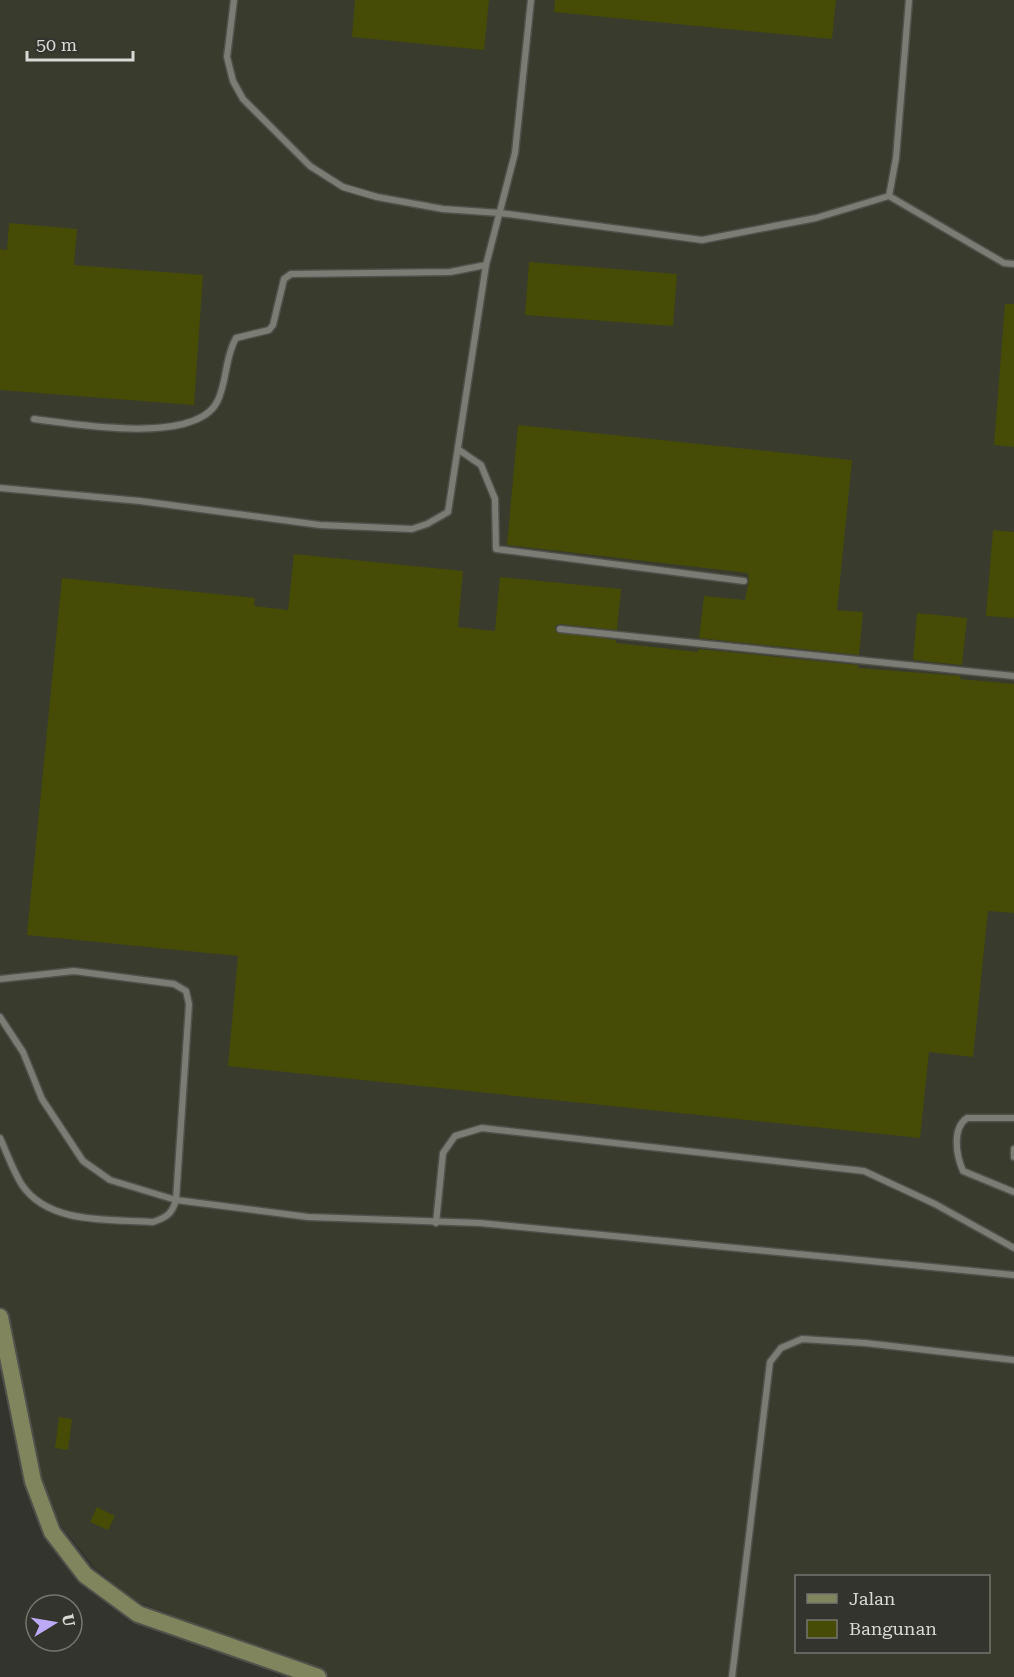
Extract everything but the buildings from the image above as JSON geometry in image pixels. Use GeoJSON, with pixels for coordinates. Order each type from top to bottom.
{"type":"FeatureCollection","features":[{"type":"Feature","properties":{"kind":"main road"},"geometry":{"type":"LineString","coordinates":[[0,1317],[33,1480],[52,1532],[86,1575],[138,1614],[318,1677]]}},
{"type":"Feature","properties":{"kind":"lane"},"geometry":{"type":"LineString","coordinates":[[234,0],[228,57],[233,81],[243,99],[265,124],[310,166],[343,187],[377,198],[443,209],[500,213],[702,240],[816,218],[889,196],[1004,263],[1014,264]]}},
{"type":"Feature","properties":{"kind":"lane"},"geometry":{"type":"LineString","coordinates":[[0,488],[140,501],[320,525],[412,529],[427,525],[448,512],[486,265],[514,153],[531,0]]}},
{"type":"Feature","properties":{"kind":"lane"},"geometry":{"type":"LineString","coordinates":[[889,196],[896,158],[909,0]]}},
{"type":"Feature","properties":{"kind":"lane"},"geometry":{"type":"LineString","coordinates":[[34,419],[129,430],[178,424],[204,417],[218,402],[236,338],[269,330],[273,325],[284,279],[291,274],[450,272],[486,265]]}},
{"type":"Feature","properties":{"kind":"lane"},"geometry":{"type":"LineString","coordinates":[[459,450],[481,465],[495,499],[496,549],[512,553],[744,581]]}},
{"type":"Feature","properties":{"kind":"lane"},"geometry":{"type":"LineString","coordinates":[[560,628],[1014,676]]}},
{"type":"Feature","properties":{"kind":"lane"},"geometry":{"type":"LineString","coordinates":[[0,980],[74,971],[174,984],[186,991],[189,1004],[176,1200],[173,1212],[153,1222],[76,1216],[43,1205],[22,1186],[0,1138]]}},
{"type":"Feature","properties":{"kind":"lane"},"geometry":{"type":"LineString","coordinates":[[0,1017],[23,1052],[42,1099],[83,1161],[110,1180],[176,1200],[308,1217],[480,1223],[1014,1275]]}},
{"type":"Feature","properties":{"kind":"lane"},"geometry":{"type":"LineString","coordinates":[[1014,1118],[967,1118],[961,1122],[956,1132],[963,1171],[1014,1192]]}},
{"type":"Feature","properties":{"kind":"lane"},"geometry":{"type":"LineString","coordinates":[[436,1223],[443,1153],[455,1136],[482,1128],[864,1171],[935,1204],[1014,1248]]}},
{"type":"Feature","properties":{"kind":"lane"},"geometry":{"type":"LineString","coordinates":[[1014,1149],[1014,1157]]}},
{"type":"Feature","properties":{"kind":"lane"},"geometry":{"type":"LineString","coordinates":[[732,1677],[770,1362],[781,1348],[802,1339],[865,1343],[1014,1360]]}},
{"type":"Feature","properties":{"kind":"shaded area"},"geometry":{"type":"Polygon","coordinates":[[[0,0],[1014,0],[1014,1677],[326,1677],[134,1600],[95,1568],[62,1527],[37,1478],[0,1313],[0,0]]]}}]}
